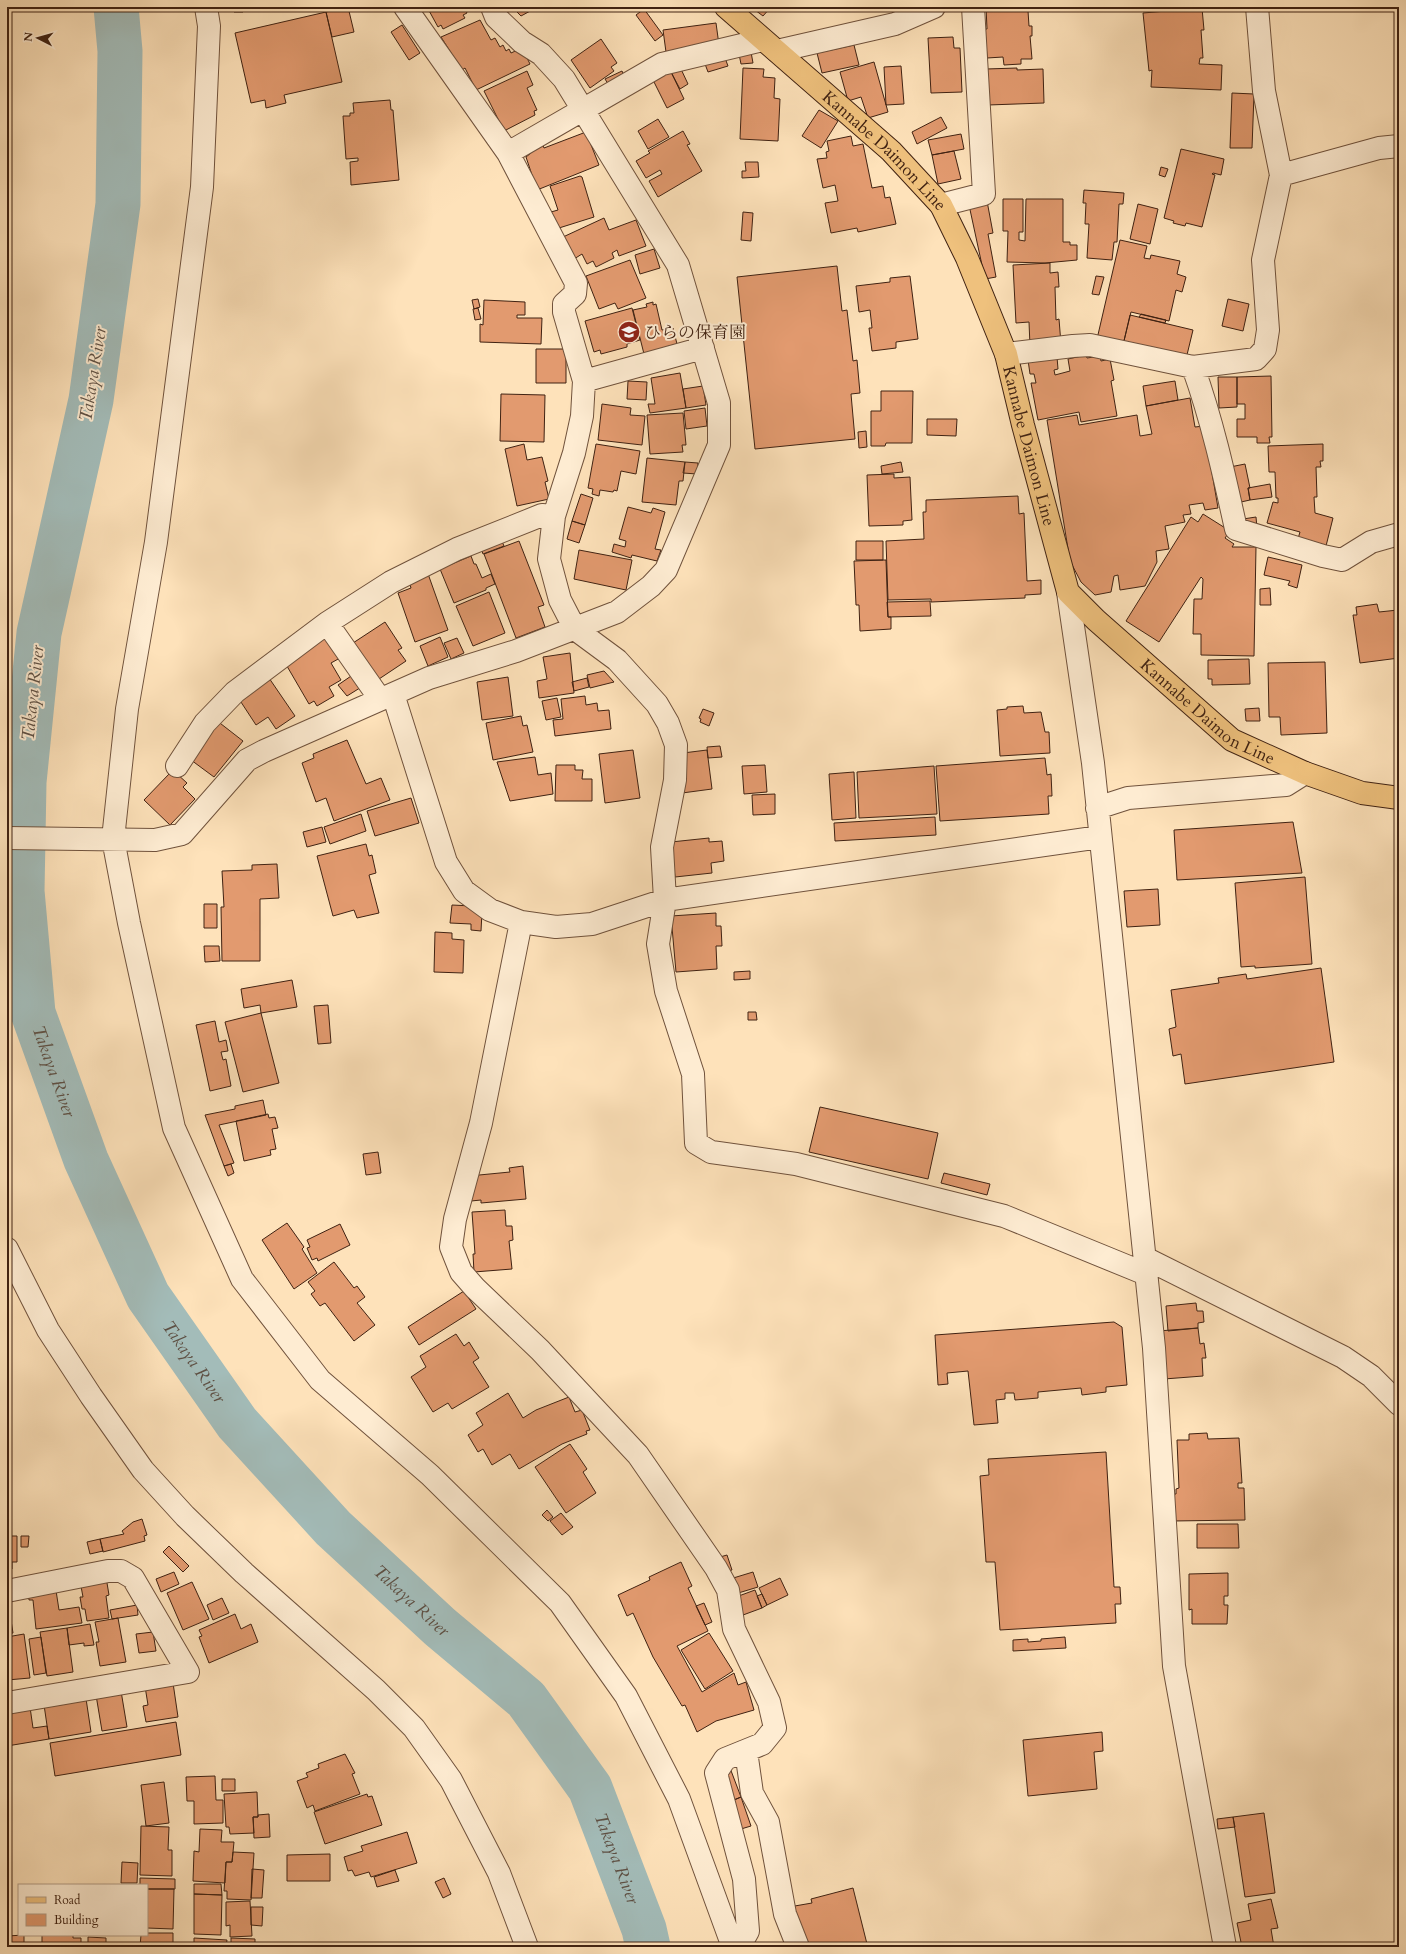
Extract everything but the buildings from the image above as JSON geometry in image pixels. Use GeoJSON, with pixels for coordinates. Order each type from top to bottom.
{"type":"FeatureCollection","features":[{"type":"Feature","properties":{"kind":"main road","name":"Kannabe Daimon Line"},"geometry":{"type":"LineString","coordinates":[[726,7],[891,151],[942,205],[967,258],[1006,354],[1023,425],[1068,592],[1096,620],[1232,740],[1305,773],[1362,793],[1399,798]]}},
{"type":"Feature","properties":{"kind":"street"},"geometry":{"type":"LineString","coordinates":[[206,7],[209,26],[202,187],[156,542],[127,709],[107,839],[130,930],[174,1128],[242,1279],[320,1380],[430,1475],[560,1603],[626,1696],[680,1799],[733,1947]]}},
{"type":"Feature","properties":{"kind":"street"},"geometry":{"type":"LineString","coordinates":[[405,7],[508,153],[576,283],[575,294],[564,304],[564,312],[584,381],[582,416],[574,454],[554,516],[549,559],[560,600],[575,629],[617,660],[657,704],[668,723],[676,745],[675,780],[662,847],[665,900],[658,944],[666,991],[693,1074],[696,1143],[711,1152],[796,1164],[1004,1216],[1146,1266],[1343,1357],[1371,1376],[1399,1404]]}},
{"type":"Feature","properties":{"kind":"street"},"geometry":{"type":"LineString","coordinates":[[7,838],[156,840],[182,834],[247,760],[264,751],[429,678],[575,629],[617,612],[651,586],[666,570],[719,445],[719,403],[678,265],[564,79],[541,54],[522,42],[496,17],[492,7]]}},
{"type":"Feature","properties":{"kind":"street"},"geometry":{"type":"LineString","coordinates":[[508,153],[662,64],[895,24],[934,7]]}},
{"type":"Feature","properties":{"kind":"street"},"geometry":{"type":"LineString","coordinates":[[942,205],[984,194],[973,7]]}},
{"type":"Feature","properties":{"kind":"street"},"geometry":{"type":"LineString","coordinates":[[1006,354],[1090,345],[1193,367],[1256,359],[1265,350],[1268,330],[1263,260],[1281,175],[1264,91],[1257,7]]}},
{"type":"Feature","properties":{"kind":"street"},"geometry":{"type":"LineString","coordinates":[[1281,175],[1379,148],[1399,146]]}},
{"type":"Feature","properties":{"kind":"street"},"geometry":{"type":"LineString","coordinates":[[584,381],[703,348]]}},
{"type":"Feature","properties":{"kind":"street"},"geometry":{"type":"LineString","coordinates":[[1193,367],[1204,398],[1216,443],[1236,529],[1323,556],[1342,560],[1370,542],[1399,534]]}},
{"type":"Feature","properties":{"kind":"street"},"geometry":{"type":"LineString","coordinates":[[177,766],[205,723],[235,692],[327,623],[391,582],[457,549],[542,515],[554,516]]}},
{"type":"Feature","properties":{"kind":"street"},"geometry":{"type":"LineString","coordinates":[[1068,592],[1093,763],[1146,1266],[1154,1348],[1174,1666],[1225,1947]]}},
{"type":"Feature","properties":{"kind":"street"},"geometry":{"type":"LineString","coordinates":[[327,623],[387,697],[446,862],[464,891],[490,910],[521,922],[556,927],[592,924],[665,900],[1100,837]]}},
{"type":"Feature","properties":{"kind":"street"},"geometry":{"type":"LineString","coordinates":[[1097,808],[1128,798],[1286,785],[1305,773]]}},
{"type":"Feature","properties":{"kind":"street"},"geometry":{"type":"LineString","coordinates":[[521,922],[481,1123],[455,1219],[451,1247],[461,1272],[475,1288],[540,1350],[638,1455],[716,1568],[728,1590],[734,1629],[768,1702],[775,1728],[762,1744],[726,1759],[716,1773],[744,1879],[748,1931],[739,1947]]}},
{"type":"Feature","properties":{"kind":"street"},"geometry":{"type":"LineString","coordinates":[[7,1248],[48,1330],[91,1396],[143,1470],[185,1516],[244,1573],[376,1690],[414,1728],[451,1780],[499,1873],[527,1947]]}},
{"type":"Feature","properties":{"kind":"street"},"geometry":{"type":"LineString","coordinates":[[7,1591],[108,1571],[121,1571],[133,1578],[188,1672],[7,1703]]}},
{"type":"Feature","properties":{"kind":"street"},"geometry":{"type":"LineString","coordinates":[[746,1751],[752,1793],[768,1822],[785,1914],[798,1947]]}},
{"type":"Feature","properties":{"kind":"waterway","name":"Takaya River"},"geometry":{"type":"LineString","coordinates":[[116,7],[120,51],[118,204],[91,400],[39,633],[24,782],[22,891],[33,1013],[86,1160],[148,1296],[237,1423],[333,1528],[440,1627],[526,1699],[590,1788],[644,1929],[648,1947]]}},
{"type":"Feature","properties":{"kind":"place","name":"ひらの保育園"},"geometry":{"type":"Point","coordinates":[629,332]}}]}
